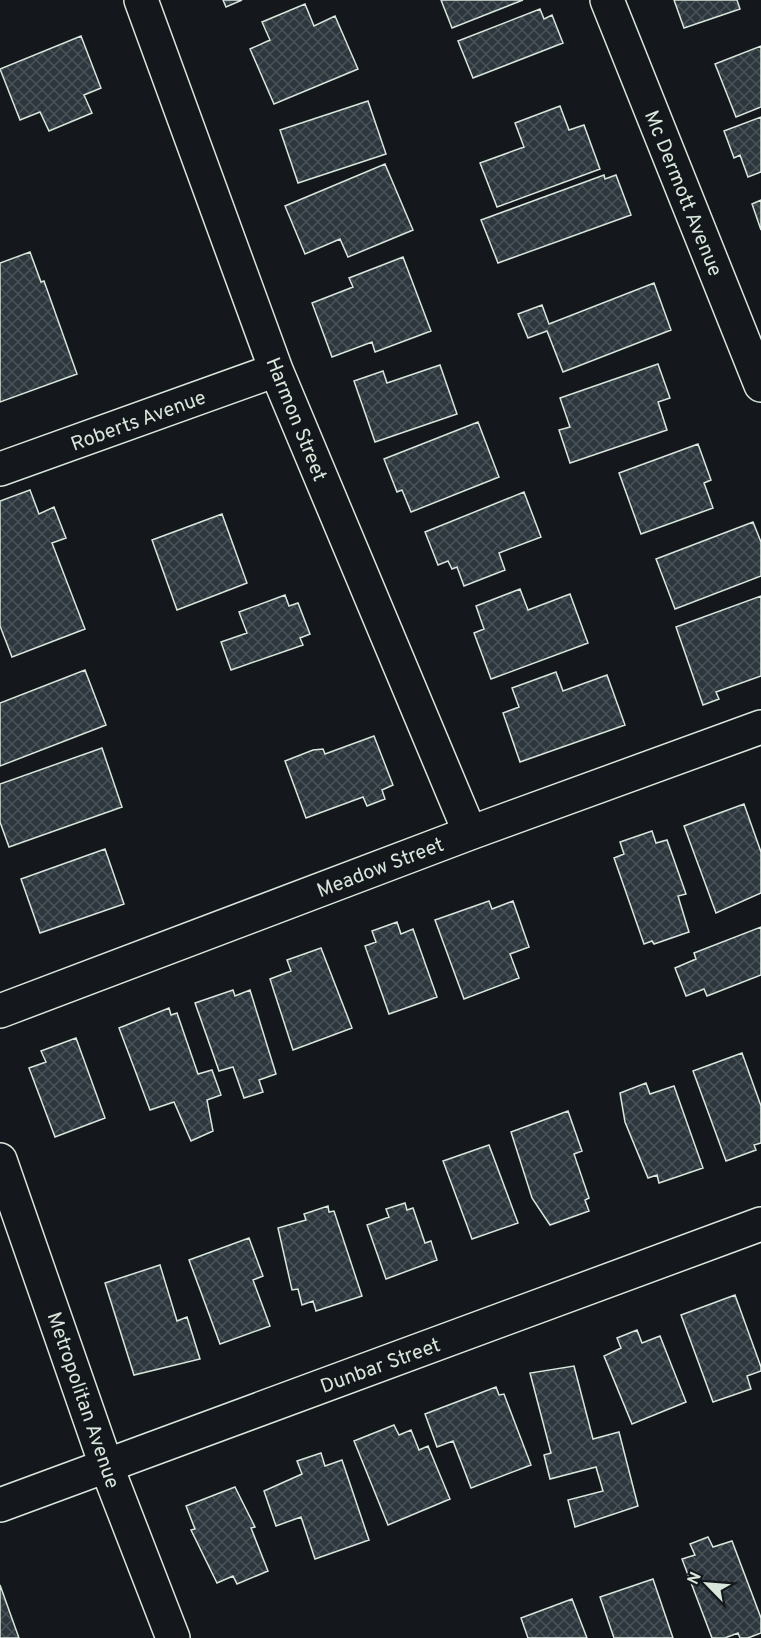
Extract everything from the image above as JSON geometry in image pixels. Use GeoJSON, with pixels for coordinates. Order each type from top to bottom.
{"type":"FeatureCollection","features":[{"type":"Feature","properties":{"kind":"street","name":"Harmon Street"},"geometry":{"type":"LineString","coordinates":[[141,0],[276,370],[470,832]]}},
{"type":"Feature","properties":{"kind":"street","name":"Mc Dermott Avenue"},"geometry":{"type":"LineString","coordinates":[[607,0],[761,385]]}},
{"type":"Feature","properties":{"kind":"street","name":"Roberts Avenue"},"geometry":{"type":"LineString","coordinates":[[0,469],[276,370]]}},
{"type":"Feature","properties":{"kind":"street","name":"Meadow Street"},"geometry":{"type":"LineString","coordinates":[[0,1011],[470,832],[761,727]]}},
{"type":"Feature","properties":{"kind":"street","name":"Metropolitan Avenue"},"geometry":{"type":"LineString","coordinates":[[0,1160],[106,1466],[173,1638]]}},
{"type":"Feature","properties":{"kind":"street","name":"Dunbar Street"},"geometry":{"type":"LineString","coordinates":[[0,1505],[761,1224]]}},
{"type":"Feature","properties":{"kind":"building"},"geometry":{"type":"Polygon","coordinates":[[[223,0],[242,0],[226,7],[223,0]]]}},
{"type":"Feature","properties":{"kind":"building"},"geometry":{"type":"Polygon","coordinates":[[[441,0],[523,0],[452,28],[441,0]]]}},
{"type":"Feature","properties":{"kind":"building"},"geometry":{"type":"Polygon","coordinates":[[[674,0],[737,0],[740,9],[684,28],[674,0]]]}},
{"type":"Feature","properties":{"kind":"building"},"geometry":{"type":"Polygon","coordinates":[[[305,4],[314,26],[335,16],[358,69],[274,104],[250,49],[270,40],[262,22],[305,4]]]}},
{"type":"Feature","properties":{"kind":"building"},"geometry":{"type":"Polygon","coordinates":[[[540,9],[544,19],[552,15],[563,43],[473,78],[458,41],[540,9]]]}},
{"type":"Feature","properties":{"kind":"building"},"geometry":{"type":"Polygon","coordinates":[[[81,36],[101,88],[84,95],[92,113],[49,131],[40,112],[20,120],[0,69],[81,36]]]}},
{"type":"Feature","properties":{"kind":"building"},"geometry":{"type":"Polygon","coordinates":[[[761,46],[761,107],[736,117],[715,64],[761,46]]]}},
{"type":"Feature","properties":{"kind":"building"},"geometry":{"type":"Polygon","coordinates":[[[368,101],[386,154],[298,183],[280,130],[368,101]]]}},
{"type":"Feature","properties":{"kind":"building"},"geometry":{"type":"Polygon","coordinates":[[[560,106],[569,130],[584,125],[600,169],[497,207],[480,163],[524,147],[515,123],[560,106]]]}},
{"type":"Feature","properties":{"kind":"building"},"geometry":{"type":"Polygon","coordinates":[[[761,117],[761,172],[748,177],[740,155],[734,158],[724,131],[761,117]]]}},
{"type":"Feature","properties":{"kind":"building"},"geometry":{"type":"Polygon","coordinates":[[[385,164],[413,230],[348,257],[340,239],[305,254],[285,206],[385,164]]]}},
{"type":"Feature","properties":{"kind":"building"},"geometry":{"type":"Polygon","coordinates":[[[604,175],[605,179],[616,175],[631,215],[498,263],[481,220],[604,175]]]}},
{"type":"Feature","properties":{"kind":"building"},"geometry":{"type":"Polygon","coordinates":[[[761,200],[761,230],[752,204],[761,200]]]}},
{"type":"Feature","properties":{"kind":"building"},"geometry":{"type":"Polygon","coordinates":[[[30,252],[41,282],[44,281],[77,374],[0,402],[0,263],[30,252]]]}},
{"type":"Feature","properties":{"kind":"building"},"geometry":{"type":"Polygon","coordinates":[[[403,257],[431,331],[375,352],[372,342],[332,357],[312,303],[353,287],[349,278],[403,257]]]}},
{"type":"Feature","properties":{"kind":"building"},"geometry":{"type":"Polygon","coordinates":[[[654,283],[671,330],[563,372],[547,331],[528,338],[518,314],[542,305],[549,324],[654,283]]]}},
{"type":"Feature","properties":{"kind":"building"},"geometry":{"type":"Polygon","coordinates":[[[658,364],[670,398],[658,402],[667,430],[570,463],[559,430],[570,427],[560,398],[658,364]]]}},
{"type":"Feature","properties":{"kind":"building"},"geometry":{"type":"Polygon","coordinates":[[[440,365],[457,414],[375,442],[354,381],[383,371],[387,383],[440,365]]]}},
{"type":"Feature","properties":{"kind":"building"},"geometry":{"type":"Polygon","coordinates":[[[478,422],[499,477],[411,512],[402,490],[397,492],[384,459],[478,422]]]}},
{"type":"Feature","properties":{"kind":"building"},"geometry":{"type":"Polygon","coordinates":[[[698,444],[711,480],[704,483],[713,508],[641,534],[619,473],[698,444]]]}},
{"type":"Feature","properties":{"kind":"building"},"geometry":{"type":"Polygon","coordinates":[[[30,490],[39,514],[54,507],[66,538],[52,543],[85,629],[12,657],[0,626],[0,501],[30,490]]]}},
{"type":"Feature","properties":{"kind":"building"},"geometry":{"type":"Polygon","coordinates":[[[524,492],[541,537],[499,553],[505,570],[464,586],[457,567],[452,569],[448,561],[438,565],[425,532],[524,492]]]}},
{"type":"Feature","properties":{"kind":"building"},"geometry":{"type":"Polygon","coordinates":[[[222,514],[247,583],[177,610],[152,540],[222,514]]]}},
{"type":"Feature","properties":{"kind":"building"},"geometry":{"type":"Polygon","coordinates":[[[753,522],[761,542],[761,576],[675,609],[656,559],[753,522]]]}},
{"type":"Feature","properties":{"kind":"building"},"geometry":{"type":"Polygon","coordinates":[[[520,589],[528,610],[570,594],[588,643],[491,679],[474,633],[484,629],[476,606],[520,589]]]}},
{"type":"Feature","properties":{"kind":"building"},"geometry":{"type":"Polygon","coordinates":[[[285,595],[289,606],[298,603],[310,634],[300,638],[303,645],[231,670],[221,642],[247,633],[239,612],[285,595]]]}},
{"type":"Feature","properties":{"kind":"building"},"geometry":{"type":"Polygon","coordinates":[[[761,596],[761,676],[716,692],[719,699],[703,705],[676,627],[761,596]]]}},
{"type":"Feature","properties":{"kind":"building"},"geometry":{"type":"Polygon","coordinates":[[[85,670],[106,725],[0,766],[0,703],[85,670]]]}},
{"type":"Feature","properties":{"kind":"building"},"geometry":{"type":"Polygon","coordinates":[[[556,672],[563,691],[607,675],[625,725],[520,762],[503,713],[519,707],[512,688],[556,672]]]}},
{"type":"Feature","properties":{"kind":"building"},"geometry":{"type":"Polygon","coordinates":[[[374,736],[393,785],[382,790],[385,799],[367,806],[363,797],[306,818],[285,761],[313,750],[323,749],[325,754],[374,736]]]}},
{"type":"Feature","properties":{"kind":"building"},"geometry":{"type":"Polygon","coordinates":[[[102,748],[122,807],[9,847],[0,822],[0,784],[102,748]]]}},
{"type":"Feature","properties":{"kind":"building"},"geometry":{"type":"Polygon","coordinates":[[[744,804],[761,852],[761,893],[716,913],[684,826],[744,804]]]}},
{"type":"Feature","properties":{"kind":"building"},"geometry":{"type":"Polygon","coordinates":[[[652,831],[656,843],[667,840],[686,894],[678,896],[689,932],[654,944],[652,941],[644,944],[614,858],[624,854],[620,842],[652,831]]]}},
{"type":"Feature","properties":{"kind":"building"},"geometry":{"type":"Polygon","coordinates":[[[105,849],[124,904],[40,933],[21,879],[105,849]]]}},
{"type":"Feature","properties":{"kind":"building"},"geometry":{"type":"Polygon","coordinates":[[[489,901],[492,909],[513,901],[529,947],[510,954],[519,978],[464,999],[435,920],[489,901]]]}},
{"type":"Feature","properties":{"kind":"building"},"geometry":{"type":"Polygon","coordinates":[[[397,922],[401,934],[413,929],[437,997],[389,1014],[365,946],[376,942],[372,931],[397,922]]]}},
{"type":"Feature","properties":{"kind":"building"},"geometry":{"type":"Polygon","coordinates":[[[761,927],[761,975],[707,996],[704,989],[686,996],[675,968],[696,959],[694,953],[761,927]]]}},
{"type":"Feature","properties":{"kind":"building"},"geometry":{"type":"Polygon","coordinates":[[[321,948],[352,1028],[293,1050],[270,979],[291,971],[287,960],[321,948]]]}},
{"type":"Feature","properties":{"kind":"building"},"geometry":{"type":"Polygon","coordinates":[[[233,990],[235,996],[250,990],[276,1074],[259,1080],[263,1092],[244,1098],[233,1067],[219,1071],[195,1003],[233,990]]]}},
{"type":"Feature","properties":{"kind":"building"},"geometry":{"type":"Polygon","coordinates":[[[169,1008],[171,1015],[177,1013],[198,1074],[212,1070],[221,1095],[207,1100],[213,1131],[191,1141],[174,1102],[150,1110],[119,1028],[169,1008]]]}},
{"type":"Feature","properties":{"kind":"building"},"geometry":{"type":"Polygon","coordinates":[[[76,1038],[105,1118],[55,1137],[29,1068],[46,1062],[41,1051],[76,1038]]]}},
{"type":"Feature","properties":{"kind":"building"},"geometry":{"type":"Polygon","coordinates":[[[742,1053],[761,1106],[761,1143],[754,1145],[756,1150],[726,1161],[693,1071],[742,1053]]]}},
{"type":"Feature","properties":{"kind":"building"},"geometry":{"type":"Polygon","coordinates":[[[646,1083],[650,1094],[674,1086],[703,1168],[659,1183],[657,1175],[648,1178],[625,1122],[620,1093],[646,1083]]]}},
{"type":"Feature","properties":{"kind":"building"},"geometry":{"type":"Polygon","coordinates":[[[568,1111],[582,1151],[574,1154],[589,1198],[585,1200],[589,1211],[550,1225],[532,1198],[511,1132],[568,1111]]]}},
{"type":"Feature","properties":{"kind":"building"},"geometry":{"type":"Polygon","coordinates":[[[489,1145],[518,1223],[472,1239],[443,1161],[489,1145]]]}},
{"type":"Feature","properties":{"kind":"building"},"geometry":{"type":"Polygon","coordinates":[[[405,1203],[407,1210],[413,1208],[425,1243],[431,1241],[437,1260],[386,1279],[367,1225],[389,1217],[386,1209],[405,1203]]]}},
{"type":"Feature","properties":{"kind":"building"},"geometry":{"type":"Polygon","coordinates":[[[328,1206],[329,1212],[334,1211],[362,1296],[316,1311],[313,1301],[302,1305],[298,1289],[292,1290],[278,1228],[306,1220],[304,1214],[328,1206]]]}},
{"type":"Feature","properties":{"kind":"building"},"geometry":{"type":"Polygon","coordinates":[[[249,1238],[263,1276],[253,1280],[270,1326],[220,1344],[189,1260],[249,1238]]]}},
{"type":"Feature","properties":{"kind":"building"},"geometry":{"type":"Polygon","coordinates":[[[160,1265],[177,1321],[187,1317],[200,1359],[134,1375],[105,1283],[160,1265]]]}},
{"type":"Feature","properties":{"kind":"building"},"geometry":{"type":"Polygon","coordinates":[[[735,1295],[761,1371],[747,1376],[751,1389],[713,1402],[681,1315],[735,1295]]]}},
{"type":"Feature","properties":{"kind":"building"},"geometry":{"type":"Polygon","coordinates":[[[637,1330],[642,1343],[660,1336],[686,1402],[632,1424],[604,1356],[621,1348],[617,1338],[637,1330]]]}},
{"type":"Feature","properties":{"kind":"building"},"geometry":{"type":"Polygon","coordinates":[[[574,1366],[593,1439],[619,1432],[638,1506],[575,1527],[568,1500],[603,1491],[596,1467],[550,1479],[544,1455],[551,1453],[530,1373],[574,1366]]]}},
{"type":"Feature","properties":{"kind":"building"},"geometry":{"type":"Polygon","coordinates":[[[496,1387],[499,1395],[504,1394],[531,1465],[471,1488],[453,1441],[437,1447],[425,1414],[496,1387]]]}},
{"type":"Feature","properties":{"kind":"building"},"geometry":{"type":"Polygon","coordinates":[[[394,1425],[399,1435],[411,1430],[419,1450],[428,1446],[450,1499],[388,1525],[354,1441],[394,1425]]]}},
{"type":"Feature","properties":{"kind":"building"},"geometry":{"type":"Polygon","coordinates":[[[321,1453],[325,1466],[342,1460],[369,1540],[315,1559],[301,1517],[276,1526],[264,1491],[302,1474],[297,1461],[321,1453]]]}},
{"type":"Feature","properties":{"kind":"building"},"geometry":{"type":"Polygon","coordinates":[[[235,1487],[255,1527],[251,1528],[268,1571],[237,1584],[233,1576],[217,1583],[191,1530],[195,1529],[186,1506],[235,1487]]]}},
{"type":"Feature","properties":{"kind":"building"},"geometry":{"type":"Polygon","coordinates":[[[708,1537],[713,1547],[732,1541],[761,1618],[761,1633],[748,1638],[740,1638],[738,1633],[725,1638],[712,1638],[682,1559],[695,1555],[690,1544],[708,1537]]]}},
{"type":"Feature","properties":{"kind":"building"},"geometry":{"type":"Polygon","coordinates":[[[653,1579],[673,1638],[614,1638],[600,1597],[653,1579]]]}},
{"type":"Feature","properties":{"kind":"building"},"geometry":{"type":"Polygon","coordinates":[[[0,1585],[19,1638],[0,1638],[0,1585]]]}},
{"type":"Feature","properties":{"kind":"building"},"geometry":{"type":"Polygon","coordinates":[[[572,1599],[587,1638],[528,1638],[521,1618],[572,1599]]]}}]}
